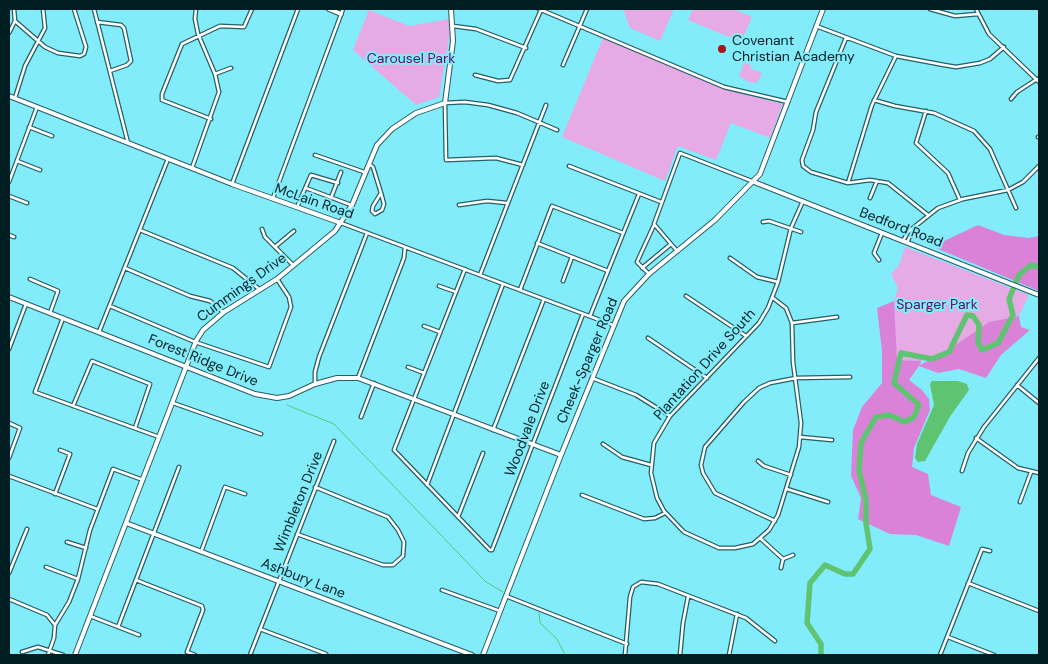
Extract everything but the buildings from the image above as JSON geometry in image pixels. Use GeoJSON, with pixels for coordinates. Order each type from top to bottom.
{"type":"FeatureCollection","features":[{"type":"Feature","properties":{"kind":"street"},"geometry":{"type":"LineString","coordinates":[[9,33],[15,20],[14,9]]}},
{"type":"Feature","properties":{"kind":"street"},"geometry":{"type":"LineString","coordinates":[[15,98],[26,66],[46,24],[44,9]]}},
{"type":"Feature","properties":{"kind":"street"},"geometry":{"type":"LineString","coordinates":[[15,20],[49,50],[70,55],[82,55],[86,50],[74,9]]}},
{"type":"Feature","properties":{"kind":"street"},"geometry":{"type":"LineString","coordinates":[[94,9],[128,144]]}},
{"type":"Feature","properties":{"kind":"street"},"geometry":{"type":"LineString","coordinates":[[192,169],[218,96],[214,74],[198,34],[195,19],[196,9]]}},
{"type":"Feature","properties":{"kind":"street"},"geometry":{"type":"LineString","coordinates":[[211,119],[162,100],[162,94],[182,44],[198,34],[225,24],[244,27],[252,9]]}},
{"type":"Feature","properties":{"kind":"street"},"geometry":{"type":"LineString","coordinates":[[232,184],[298,9]]}},
{"type":"Feature","properties":{"kind":"street"},"geometry":{"type":"LineString","coordinates":[[273,200],[342,11],[329,9]]}},
{"type":"Feature","properties":{"kind":"street"},"geometry":{"type":"LineString","coordinates":[[451,9],[453,26],[445,103],[445,158],[448,161],[496,158],[523,165]]}},
{"type":"Feature","properties":{"kind":"street"},"geometry":{"type":"LineString","coordinates":[[474,75],[508,81],[512,78],[541,9],[724,87],[788,102]]}},
{"type":"Feature","properties":{"kind":"street"},"geometry":{"type":"LineString","coordinates":[[563,65],[587,9]]}},
{"type":"Feature","properties":{"kind":"street","name":"Cheek-Sparger Road"},"geometry":{"type":"LineString","coordinates":[[483,655],[560,455],[624,301],[648,274],[715,220],[754,182],[768,157],[823,9]]}},
{"type":"Feature","properties":{"kind":"street"},"geometry":{"type":"LineString","coordinates":[[930,9],[955,16],[978,14]]}},
{"type":"Feature","properties":{"kind":"street"},"geometry":{"type":"LineString","coordinates":[[976,9],[984,28],[1038,80],[1011,99]]}},
{"type":"Feature","properties":{"kind":"street"},"geometry":{"type":"LineString","coordinates":[[97,22],[121,25],[124,28],[131,61],[127,65],[110,71]]}},
{"type":"Feature","properties":{"kind":"street"},"geometry":{"type":"LineString","coordinates":[[453,26],[471,28],[526,48]]}},
{"type":"Feature","properties":{"kind":"street"},"geometry":{"type":"LineString","coordinates":[[816,26],[896,56],[956,67],[980,63],[990,59],[1004,47]]}},
{"type":"Feature","properties":{"kind":"street"},"geometry":{"type":"LineString","coordinates":[[846,38],[816,112],[802,163],[811,172],[848,183],[877,180],[892,185],[928,215]]}},
{"type":"Feature","properties":{"kind":"street"},"geometry":{"type":"LineString","coordinates":[[848,183],[874,100],[896,56]]}},
{"type":"Feature","properties":{"kind":"street"},"geometry":{"type":"LineString","coordinates":[[214,74],[231,68]]}},
{"type":"Feature","properties":{"kind":"street","name":"McLain Road"},"geometry":{"type":"LineString","coordinates":[[9,96],[273,200],[367,232],[613,325]]}},
{"type":"Feature","properties":{"kind":"street"},"geometry":{"type":"LineString","coordinates":[[874,100],[895,106],[926,111],[961,124],[978,135],[990,149],[1016,208]]}},
{"type":"Feature","properties":{"kind":"street"},"geometry":{"type":"LineString","coordinates":[[445,103],[465,102],[488,105],[557,130]]}},
{"type":"Feature","properties":{"kind":"street","name":"Cummings Drive"},"geometry":{"type":"LineString","coordinates":[[75,655],[195,342],[203,330],[224,312],[277,279],[324,242],[341,223],[352,205],[364,172],[377,145],[392,129],[416,113],[445,103]]}},
{"type":"Feature","properties":{"kind":"street"},"geometry":{"type":"LineString","coordinates":[[480,275],[546,105]]}},
{"type":"Feature","properties":{"kind":"street"},"geometry":{"type":"LineString","coordinates":[[9,182],[36,107]]}},
{"type":"Feature","properties":{"kind":"street"},"geometry":{"type":"LineString","coordinates":[[926,111],[916,142],[948,173],[960,200]]}},
{"type":"Feature","properties":{"kind":"street"},"geometry":{"type":"LineString","coordinates":[[29,127],[52,136]]}},
{"type":"Feature","properties":{"kind":"street"},"geometry":{"type":"LineString","coordinates":[[648,274],[637,262],[654,225],[680,153],[754,182]]}},
{"type":"Feature","properties":{"kind":"street"},"geometry":{"type":"LineString","coordinates":[[315,155],[364,172]]}},
{"type":"Feature","properties":{"kind":"street"},"geometry":{"type":"LineString","coordinates":[[99,332],[168,159]]}},
{"type":"Feature","properties":{"kind":"street"},"geometry":{"type":"LineString","coordinates":[[17,161],[40,170]]}},
{"type":"Feature","properties":{"kind":"street"},"geometry":{"type":"LineString","coordinates":[[368,164],[373,167],[381,193],[384,204],[382,210],[375,214],[372,211],[373,206],[381,193]]}},
{"type":"Feature","properties":{"kind":"street"},"geometry":{"type":"LineString","coordinates":[[569,166],[661,202]]}},
{"type":"Feature","properties":{"kind":"street"},"geometry":{"type":"LineString","coordinates":[[905,242],[914,228],[938,208],[960,200],[1008,190],[1023,182],[1039,166]]}},
{"type":"Feature","properties":{"kind":"street"},"geometry":{"type":"LineString","coordinates":[[331,198],[342,172]]}},
{"type":"Feature","properties":{"kind":"street"},"geometry":{"type":"LineString","coordinates":[[297,208],[312,174],[338,183]]}},
{"type":"Feature","properties":{"kind":"street"},"geometry":{"type":"LineString","coordinates":[[870,198],[877,180]]}},
{"type":"Feature","properties":{"kind":"street","name":"Bedford Road"},"geometry":{"type":"LineString","coordinates":[[754,182],[1039,296]]}},
{"type":"Feature","properties":{"kind":"street"},"geometry":{"type":"LineString","coordinates":[[306,188],[352,205]]}},
{"type":"Feature","properties":{"kind":"street"},"geometry":{"type":"LineString","coordinates":[[590,316],[639,194]]}},
{"type":"Feature","properties":{"kind":"street"},"geometry":{"type":"LineString","coordinates":[[9,196],[27,204]]}},
{"type":"Feature","properties":{"kind":"street"},"geometry":{"type":"LineString","coordinates":[[459,206],[488,201],[508,203]]}},
{"type":"Feature","properties":{"kind":"street","name":"Plantation Drive South"},"geometry":{"type":"LineString","coordinates":[[665,514],[655,492],[651,466],[654,442],[670,416],[759,323],[773,298],[792,228],[803,201]]}},
{"type":"Feature","properties":{"kind":"street"},"geometry":{"type":"LineString","coordinates":[[520,290],[552,206],[623,233]]}},
{"type":"Feature","properties":{"kind":"street"},"geometry":{"type":"LineString","coordinates":[[763,222],[769,221],[801,232]]}},
{"type":"Feature","properties":{"kind":"street"},"geometry":{"type":"LineString","coordinates":[[654,225],[677,251]]}},
{"type":"Feature","properties":{"kind":"street"},"geometry":{"type":"LineString","coordinates":[[262,229],[265,237],[293,265]]}},
{"type":"Feature","properties":{"kind":"street"},"geometry":{"type":"LineString","coordinates":[[140,230],[233,268],[259,289]]}},
{"type":"Feature","properties":{"kind":"street"},"geometry":{"type":"LineString","coordinates":[[276,246],[294,231]]}},
{"type":"Feature","properties":{"kind":"street"},"geometry":{"type":"LineString","coordinates":[[316,384],[315,372],[319,357],[367,232]]}},
{"type":"Feature","properties":{"kind":"street"},"geometry":{"type":"LineString","coordinates":[[879,260],[874,253],[882,233]]}},
{"type":"Feature","properties":{"kind":"street"},"geometry":{"type":"LineString","coordinates":[[9,235],[14,237]]}},
{"type":"Feature","properties":{"kind":"street"},"geometry":{"type":"LineString","coordinates":[[537,243],[608,271]]}},
{"type":"Feature","properties":{"kind":"street"},"geometry":{"type":"LineString","coordinates":[[642,268],[671,244]]}},
{"type":"Feature","properties":{"kind":"street"},"geometry":{"type":"LineString","coordinates":[[358,378],[404,258],[406,247]]}},
{"type":"Feature","properties":{"kind":"street"},"geometry":{"type":"LineString","coordinates":[[563,281],[572,257]]}},
{"type":"Feature","properties":{"kind":"street"},"geometry":{"type":"LineString","coordinates":[[730,258],[757,277],[778,282]]}},
{"type":"Feature","properties":{"kind":"street"},"geometry":{"type":"LineString","coordinates":[[125,268],[190,296],[210,301],[224,312]]}},
{"type":"Feature","properties":{"kind":"street"},"geometry":{"type":"LineString","coordinates":[[465,270],[394,452],[458,518],[483,454]]}},
{"type":"Feature","properties":{"kind":"street"},"geometry":{"type":"LineString","coordinates":[[30,279],[58,291],[50,313]]}},
{"type":"Feature","properties":{"kind":"street"},"geometry":{"type":"LineString","coordinates":[[110,306],[195,342],[268,367],[291,306],[289,297],[277,279]]}},
{"type":"Feature","properties":{"kind":"street"},"geometry":{"type":"LineString","coordinates":[[427,485],[503,284]]}},
{"type":"Feature","properties":{"kind":"street"},"geometry":{"type":"LineString","coordinates":[[439,286],[456,292]]}},
{"type":"Feature","properties":{"kind":"street"},"geometry":{"type":"LineString","coordinates":[[686,296],[746,336]]}},
{"type":"Feature","properties":{"kind":"street","name":"Forest Ridge Drive"},"geometry":{"type":"LineString","coordinates":[[9,297],[264,396],[289,396],[316,384],[342,377],[358,378],[560,455]]}},
{"type":"Feature","properties":{"kind":"street"},"geometry":{"type":"LineString","coordinates":[[582,495],[644,519],[655,518],[665,514],[684,532],[719,548],[741,548],[761,539],[775,521],[787,489],[800,437],[796,378],[793,362],[792,322],[786,308],[773,298]]}},
{"type":"Feature","properties":{"kind":"street"},"geometry":{"type":"LineString","coordinates":[[493,430],[544,299]]}},
{"type":"Feature","properties":{"kind":"street"},"geometry":{"type":"LineString","coordinates":[[9,349],[26,304]]}},
{"type":"Feature","properties":{"kind":"street","name":"Woodvale Drive"},"geometry":{"type":"LineString","coordinates":[[458,518],[491,550],[583,314]]}},
{"type":"Feature","properties":{"kind":"street"},"geometry":{"type":"LineString","coordinates":[[62,318],[35,390],[159,437]]}},
{"type":"Feature","properties":{"kind":"street"},"geometry":{"type":"LineString","coordinates":[[792,322],[837,318]]}},
{"type":"Feature","properties":{"kind":"street"},"geometry":{"type":"LineString","coordinates":[[424,326],[440,332]]}},
{"type":"Feature","properties":{"kind":"street"},"geometry":{"type":"LineString","coordinates":[[648,338],[707,378]]}},
{"type":"Feature","properties":{"kind":"street"},"geometry":{"type":"LineString","coordinates":[[962,471],[964,460],[976,438],[1039,358]]}},
{"type":"Feature","properties":{"kind":"street"},"geometry":{"type":"LineString","coordinates":[[73,406],[92,361],[150,384],[135,428]]}},
{"type":"Feature","properties":{"kind":"street"},"geometry":{"type":"LineString","coordinates":[[408,367],[424,373]]}},
{"type":"Feature","properties":{"kind":"street"},"geometry":{"type":"LineString","coordinates":[[775,521],[715,492],[703,473],[702,456],[713,436],[759,388],[779,380],[850,377]]}},
{"type":"Feature","properties":{"kind":"street"},"geometry":{"type":"LineString","coordinates":[[592,378],[636,395],[670,416]]}},
{"type":"Feature","properties":{"kind":"street"},"geometry":{"type":"LineString","coordinates":[[361,417],[374,383]]}},
{"type":"Feature","properties":{"kind":"street"},"geometry":{"type":"LineString","coordinates":[[1017,385],[1039,403]]}},
{"type":"Feature","properties":{"kind":"street"},"geometry":{"type":"LineString","coordinates":[[172,402],[261,434]]}},
{"type":"Feature","properties":{"kind":"street"},"geometry":{"type":"LineString","coordinates":[[9,423],[20,428],[9,458]]}},
{"type":"Feature","properties":{"kind":"street"},"geometry":{"type":"LineString","coordinates":[[800,437],[832,440]]}},
{"type":"Feature","properties":{"kind":"street"},"geometry":{"type":"LineString","coordinates":[[976,438],[1018,468],[1039,473]]}},
{"type":"Feature","properties":{"kind":"street","name":"Wimbleton Drive"},"geometry":{"type":"LineString","coordinates":[[250,655],[334,441]]}},
{"type":"Feature","properties":{"kind":"street"},"geometry":{"type":"LineString","coordinates":[[602,444],[622,457],[651,466]]}},
{"type":"Feature","properties":{"kind":"street"},"geometry":{"type":"LineString","coordinates":[[55,494],[70,454],[60,450]]}},
{"type":"Feature","properties":{"kind":"street"},"geometry":{"type":"LineString","coordinates":[[758,461],[764,466],[791,475]]}},
{"type":"Feature","properties":{"kind":"street"},"geometry":{"type":"LineString","coordinates":[[118,627],[179,467]]}},
{"type":"Feature","properties":{"kind":"street"},"geometry":{"type":"LineString","coordinates":[[48,655],[54,638],[55,625],[66,608],[78,579],[97,510],[114,469],[143,480]]}},
{"type":"Feature","properties":{"kind":"street"},"geometry":{"type":"LineString","coordinates":[[1020,502],[1031,472]]}},
{"type":"Feature","properties":{"kind":"street"},"geometry":{"type":"LineString","coordinates":[[9,476],[97,510]]}},
{"type":"Feature","properties":{"kind":"street"},"geometry":{"type":"LineString","coordinates":[[201,552],[225,487],[245,494]]}},
{"type":"Feature","properties":{"kind":"street"},"geometry":{"type":"LineString","coordinates":[[297,534],[377,564],[389,566],[396,563],[403,556],[405,546],[398,530],[388,517],[316,487]]}},
{"type":"Feature","properties":{"kind":"street"},"geometry":{"type":"LineString","coordinates":[[787,489],[828,502]]}},
{"type":"Feature","properties":{"kind":"street","name":"Ashbury Lane"},"geometry":{"type":"LineString","coordinates":[[126,522],[472,655]]}},
{"type":"Feature","properties":{"kind":"street"},"geometry":{"type":"LineString","coordinates":[[9,573],[27,529]]}},
{"type":"Feature","properties":{"kind":"street"},"geometry":{"type":"LineString","coordinates":[[761,539],[783,559]]}},
{"type":"Feature","properties":{"kind":"street"},"geometry":{"type":"LineString","coordinates":[[67,542],[86,548]]}},
{"type":"Feature","properties":{"kind":"street"},"geometry":{"type":"LineString","coordinates":[[940,655],[982,549],[990,551]]}},
{"type":"Feature","properties":{"kind":"street"},"geometry":{"type":"LineString","coordinates":[[783,559],[793,555]]}},
{"type":"Feature","properties":{"kind":"street"},"geometry":{"type":"LineString","coordinates":[[781,568],[783,559]]}},
{"type":"Feature","properties":{"kind":"street"},"geometry":{"type":"LineString","coordinates":[[46,567],[78,579]]}},
{"type":"Feature","properties":{"kind":"street"},"geometry":{"type":"LineString","coordinates":[[136,580],[202,606],[203,610],[187,652],[195,655]]}},
{"type":"Feature","properties":{"kind":"street"},"geometry":{"type":"LineString","coordinates":[[626,655],[628,606],[631,591],[636,584],[645,582],[737,614],[753,622],[775,640]]}},
{"type":"Feature","properties":{"kind":"street"},"geometry":{"type":"LineString","coordinates":[[968,583],[1039,611]]}},
{"type":"Feature","properties":{"kind":"street"},"geometry":{"type":"LineString","coordinates":[[442,590],[500,612]]}},
{"type":"Feature","properties":{"kind":"street"},"geometry":{"type":"LineString","coordinates":[[506,596],[627,644]]}},
{"type":"Feature","properties":{"kind":"street"},"geometry":{"type":"LineString","coordinates":[[680,655],[682,623],[688,597]]}},
{"type":"Feature","properties":{"kind":"street"},"geometry":{"type":"LineString","coordinates":[[9,599],[44,614],[55,625]]}},
{"type":"Feature","properties":{"kind":"street"},"geometry":{"type":"LineString","coordinates":[[729,655],[737,614]]}},
{"type":"Feature","properties":{"kind":"street"},"geometry":{"type":"LineString","coordinates":[[90,616],[139,635]]}},
{"type":"Feature","properties":{"kind":"street"},"geometry":{"type":"LineString","coordinates":[[260,629],[326,654]]}},
{"type":"Feature","properties":{"kind":"street"},"geometry":{"type":"LineString","coordinates":[[948,636],[994,655]]}},
{"type":"Feature","properties":{"kind":"street"},"geometry":{"type":"LineString","coordinates":[[22,652],[38,647],[63,655]]}},
{"type":"Feature","properties":{"kind":"green space"},"geometry":{"type":"Polygon","coordinates":[[[623,9],[674,9],[660,41],[630,28],[623,9]]]}},
{"type":"Feature","properties":{"kind":"green space"},"geometry":{"type":"Polygon","coordinates":[[[693,9],[733,9],[752,17],[741,42],[688,20],[693,9]]]}},
{"type":"Feature","properties":{"kind":"green space","name":"Carousel Park"},"geometry":{"type":"Polygon","coordinates":[[[369,10],[409,26],[449,19],[450,33],[439,97],[416,105],[353,50],[369,10]]]}},
{"type":"Feature","properties":{"kind":"green space"},"geometry":{"type":"Polygon","coordinates":[[[603,38],[735,92],[783,104],[770,138],[731,123],[716,160],[678,146],[665,181],[562,137],[603,38]]]}},
{"type":"Feature","properties":{"kind":"green space"},"geometry":{"type":"Polygon","coordinates":[[[744,63],[751,65],[750,68],[762,73],[757,83],[749,82],[739,76],[744,63]]]}},
{"type":"Feature","properties":{"kind":"green space","name":"Sparger Park"},"geometry":{"type":"Polygon","coordinates":[[[905,247],[1029,295],[1019,316],[990,322],[947,351],[921,361],[896,360],[894,301],[898,288],[891,274],[899,265],[905,247]]]}},
{"type":"Feature","properties":{"kind":"shaded area"},"geometry":{"type":"Polygon","coordinates":[[[978,225],[1004,235],[1029,238],[1039,236],[1039,291],[936,248],[944,241],[978,225]]]}},
{"type":"Feature","properties":{"kind":"shaded area"},"geometry":{"type":"Polygon","coordinates":[[[894,301],[897,360],[921,361],[920,365],[947,351],[989,322],[1019,316],[1021,327],[1030,330],[1001,355],[986,378],[959,369],[938,373],[919,366],[909,380],[922,390],[929,399],[930,410],[914,448],[912,467],[928,474],[931,495],[961,507],[949,546],[916,535],[890,534],[858,519],[861,498],[851,476],[853,430],[862,407],[882,383],[882,351],[877,308],[894,301]]]}},
{"type":"Feature","properties":{"kind":"shaded area"},"geometry":{"type":"Polygon","coordinates":[[[932,381],[958,381],[967,384],[969,390],[951,415],[925,461],[918,462],[915,458],[917,444],[934,405],[930,384],[932,381]]]}},
{"type":"Feature","properties":{"kind":"waterway"},"geometry":{"type":"LineString","coordinates":[[821,655],[821,644],[807,623],[810,583],[825,565],[845,574],[853,574],[870,549],[866,523],[866,500],[859,471],[861,443],[876,417],[889,415],[905,422],[914,417],[919,405],[894,383],[901,353],[932,359],[949,352],[967,315],[973,316],[979,325],[978,343],[982,350],[998,343],[1013,315],[1009,299],[1019,275],[1031,265],[1039,267]]}},
{"type":"Feature","properties":{"kind":"waterway"},"geometry":{"type":"LineString","coordinates":[[287,405],[334,424],[486,582],[503,592]]}},
{"type":"Feature","properties":{"kind":"waterway"},"geometry":{"type":"LineString","coordinates":[[539,613],[540,623],[557,639],[565,655]]}},
{"type":"Feature","properties":{"kind":"place","name":"Covenant Christian Academy"},"geometry":{"type":"Point","coordinates":[722,49]}}]}
